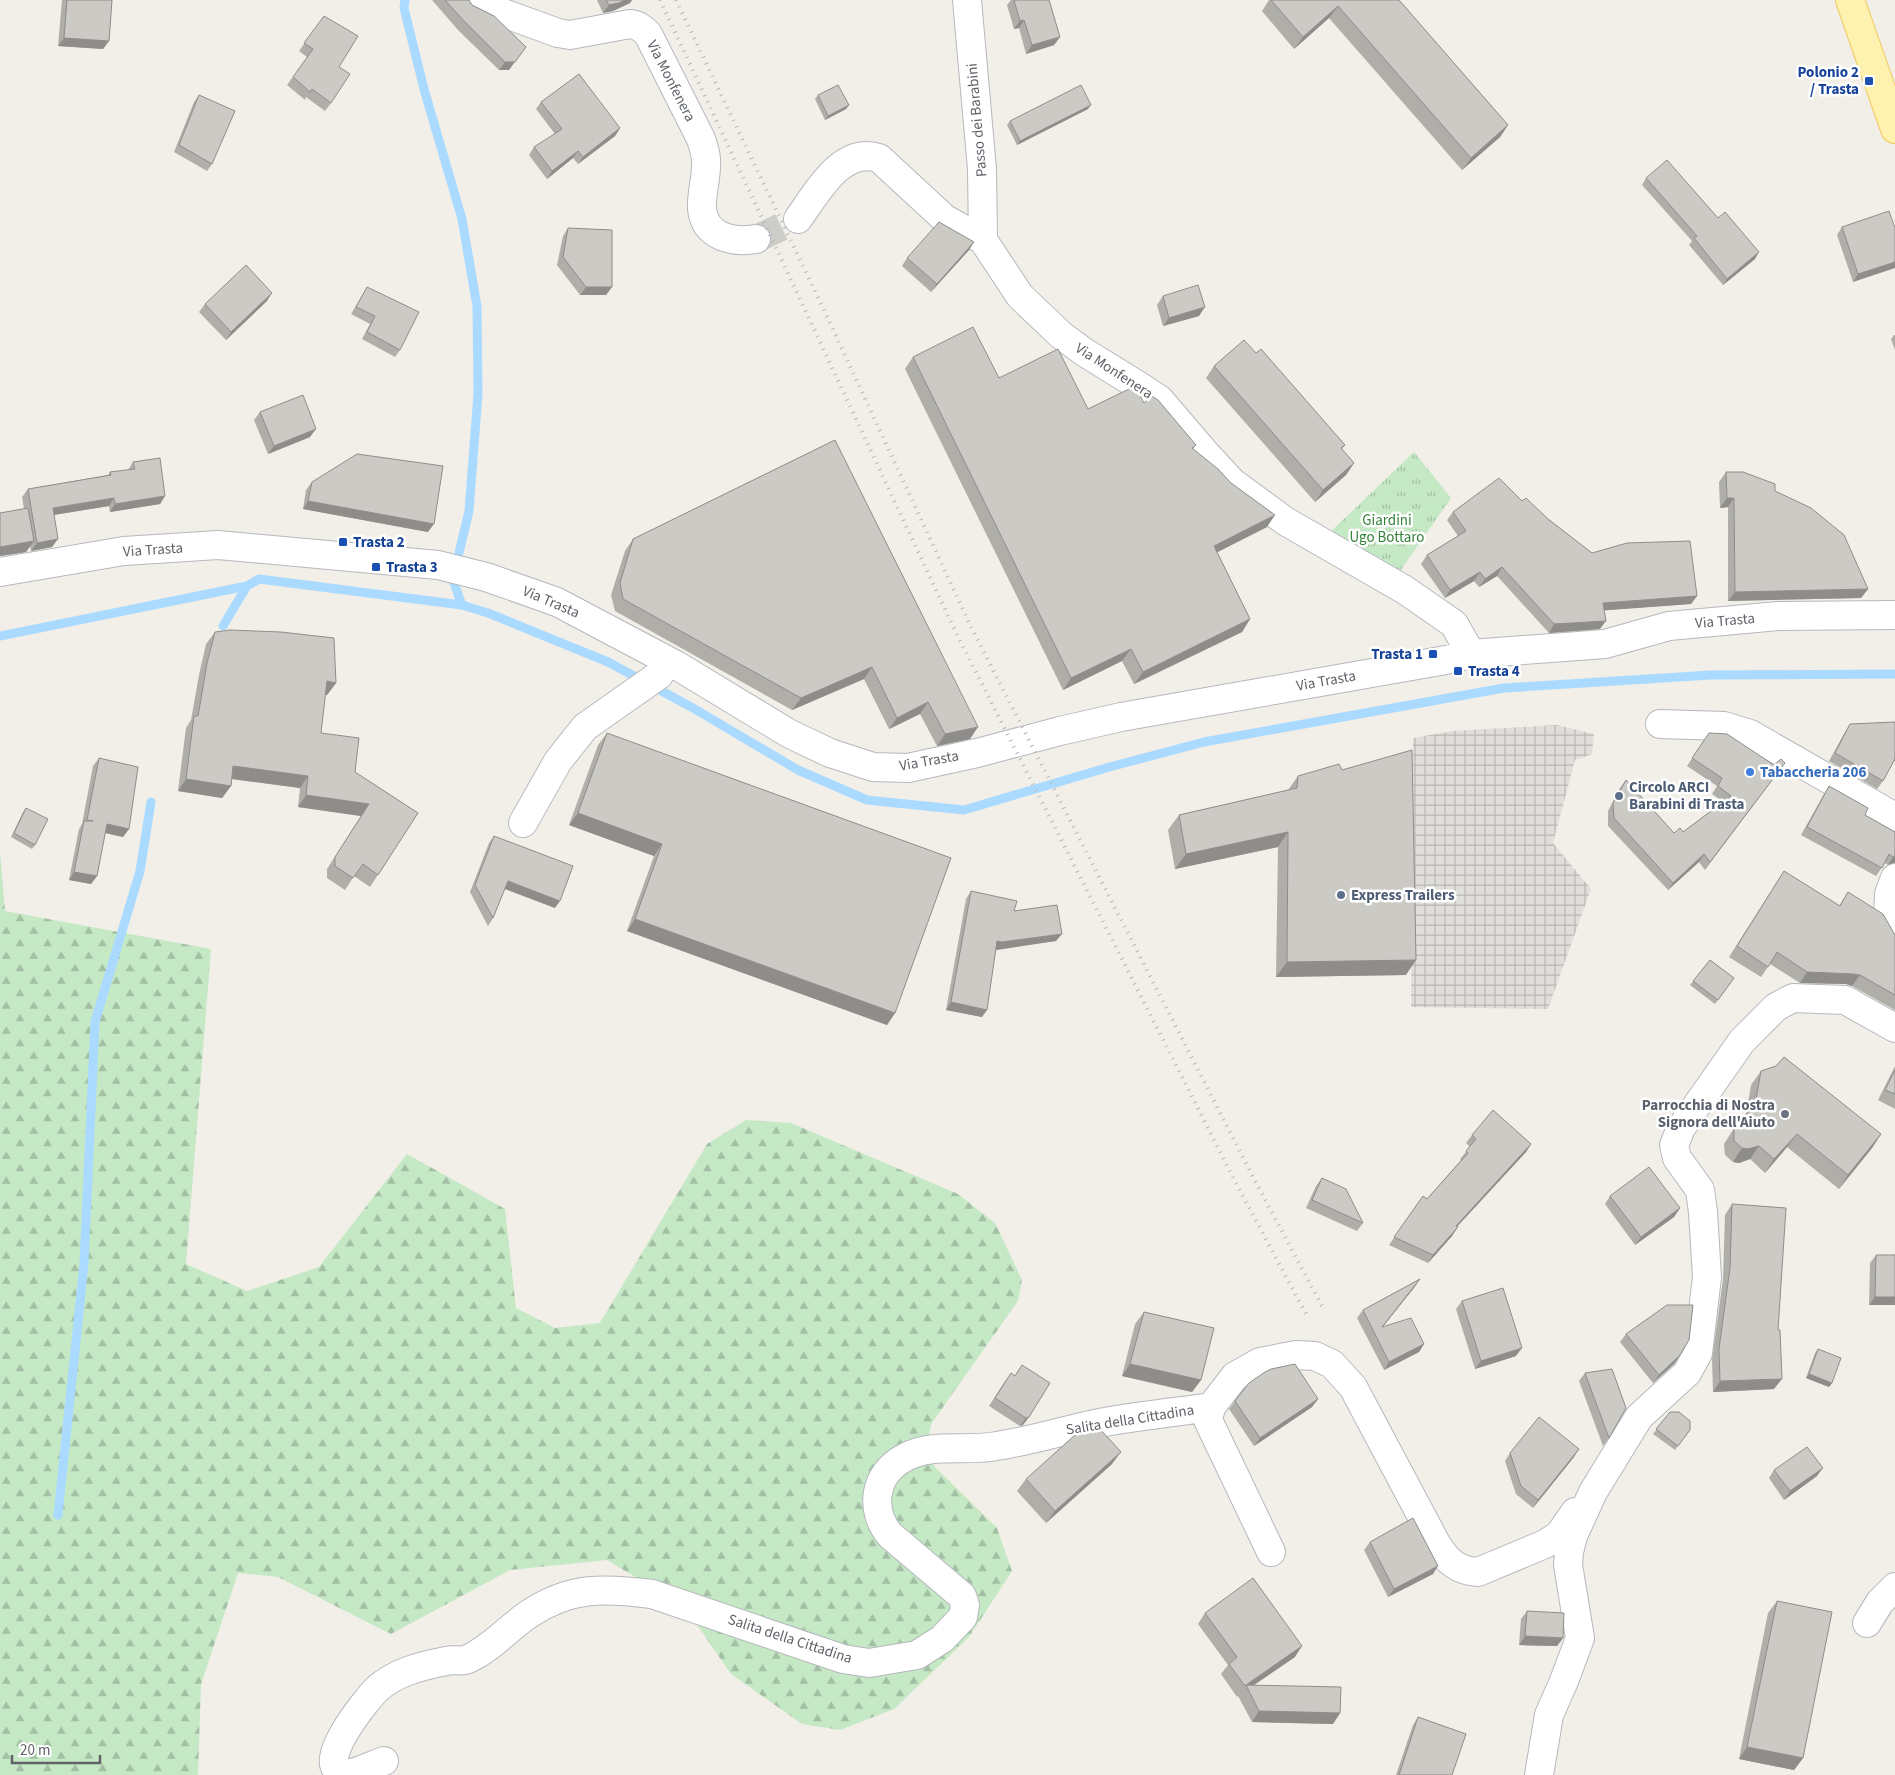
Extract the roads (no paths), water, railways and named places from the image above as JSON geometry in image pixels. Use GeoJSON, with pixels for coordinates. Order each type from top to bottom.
{"type":"FeatureCollection","features":[{"type":"Feature","properties":{"kind":"main road"},"geometry":{"type":"LineString","coordinates":[[1850,0],[1893,120]]}},
{"type":"Feature","properties":{"kind":"street","name":"Via Monfenera"},"geometry":{"type":"LineString","coordinates":[[475,0],[484,6],[558,33],[570,35],[630,24],[637,25],[643,29],[648,34],[701,139],[706,154],[702,208],[707,225],[714,232],[732,240],[756,239]]}},
{"type":"Feature","properties":{"kind":"street","name":"Passo dei Barabini"},"geometry":{"type":"LineString","coordinates":[[966,0],[982,169],[982,240]]}},
{"type":"Feature","properties":{"kind":"street","name":"Via Monfenera"},"geometry":{"type":"LineString","coordinates":[[798,219],[832,174],[853,157],[869,155],[879,158],[945,219],[982,240],[1020,296],[1061,335],[1084,352],[1160,400],[1232,482],[1284,521],[1405,590],[1454,624],[1471,654]]}},
{"type":"Feature","properties":{"kind":"street","name":"Via Trasta"},"geometry":{"type":"LineString","coordinates":[[0,572],[124,551],[218,545],[438,565],[486,577],[557,602],[676,665],[790,734],[830,753],[873,767],[908,768],[1121,717],[1436,662],[1471,654],[1605,644],[1669,626],[1679,625],[1778,616],[1895,615]]}},
{"type":"Feature","properties":{"kind":"street"},"geometry":{"type":"LineString","coordinates":[[524,822],[563,754],[585,728],[597,717],[659,675]]}},
{"type":"Feature","properties":{"kind":"street"},"geometry":{"type":"LineString","coordinates":[[1660,724],[1724,726],[1750,734],[1895,817]]}},
{"type":"Feature","properties":{"kind":"street"},"geometry":{"type":"LineString","coordinates":[[1895,878],[1889,894],[1888,914],[1895,928]]}},
{"type":"Feature","properties":{"kind":"street"},"geometry":{"type":"LineString","coordinates":[[1539,1775],[1549,1715],[1580,1638],[1568,1565],[1568,1552],[1573,1536],[1593,1492],[1640,1417],[1687,1373],[1698,1352],[1707,1276],[1704,1212],[1700,1190],[1678,1158],[1674,1145],[1681,1128],[1742,1040],[1776,1006],[1786,1001],[1793,998],[1845,1000],[1895,1028]]}},
{"type":"Feature","properties":{"kind":"street","name":"Salita della Cittadina"},"geometry":{"type":"LineString","coordinates":[[1271,1552],[1208,1420],[1211,1408],[1235,1376],[1260,1362],[1296,1354],[1316,1356],[1332,1364],[1353,1387],[1444,1557],[1458,1568],[1467,1572],[1478,1572],[1545,1544],[1559,1535],[1570,1517],[1593,1492]]}},
{"type":"Feature","properties":{"kind":"street","name":"Salita della Cittadina"},"geometry":{"type":"LineString","coordinates":[[384,1761],[351,1773],[343,1773],[334,1763],[334,1755],[343,1735],[366,1701],[396,1674],[448,1660],[466,1660],[494,1644],[528,1614],[562,1597],[595,1590],[620,1590],[652,1594],[843,1659],[869,1662],[917,1655],[942,1640],[963,1616],[965,1605],[962,1596],[890,1535],[882,1525],[878,1510],[880,1482],[888,1470],[896,1463],[910,1455],[927,1449],[989,1447],[1106,1422],[1211,1408]]}},
{"type":"Feature","properties":{"kind":"street"},"geometry":{"type":"LineString","coordinates":[[1867,1623],[1880,1602],[1895,1587]]}},
{"type":"Feature","properties":{"kind":"waterway"},"geometry":{"type":"LineString","coordinates":[[405,0],[404,8],[424,89],[462,219],[477,306],[478,394],[469,511],[459,553]]}},
{"type":"Feature","properties":{"kind":"waterway"},"geometry":{"type":"LineString","coordinates":[[0,636],[247,586],[259,579],[462,605],[488,613],[608,662],[693,708],[798,770],[867,800],[964,810],[1113,766],[1204,742],[1504,688],[1711,675],[1895,674]]}},
{"type":"Feature","properties":{"kind":"waterway"},"geometry":{"type":"LineString","coordinates":[[454,583],[462,605]]}},
{"type":"Feature","properties":{"kind":"waterway"},"geometry":{"type":"LineString","coordinates":[[223,626],[247,586]]}},
{"type":"Feature","properties":{"kind":"waterway"},"geometry":{"type":"LineString","coordinates":[[58,1515],[84,1264],[95,1022],[140,871],[151,802]]}},
{"type":"Feature","properties":{"kind":"tunnel"},"geometry":{"type":"LineString","coordinates":[[756,239],[798,219]]}},
{"type":"Feature","properties":{"kind":"railway"},"geometry":{"type":"LineString","coordinates":[[660,0],[958,637],[1238,1187],[1306,1314]]}},
{"type":"Feature","properties":{"kind":"railway"},"geometry":{"type":"LineString","coordinates":[[676,0],[823,308],[971,627],[1253,1177],[1324,1310]]}},
{"type":"Feature","properties":{"kind":"place","name":"Polonio 2 / Trasta"},"geometry":{"type":"Point","coordinates":[1869,81]}},
{"type":"Feature","properties":{"kind":"place","name":"Trasta 2"},"geometry":{"type":"Point","coordinates":[343,542]}},
{"type":"Feature","properties":{"kind":"place","name":"Trasta 3"},"geometry":{"type":"Point","coordinates":[376,567]}},
{"type":"Feature","properties":{"kind":"place","name":"Trasta 1"},"geometry":{"type":"Point","coordinates":[1433,654]}},
{"type":"Feature","properties":{"kind":"place","name":"Trasta 4"},"geometry":{"type":"Point","coordinates":[1458,671]}},
{"type":"Feature","properties":{"kind":"place","name":"Tabaccheria 206"},"geometry":{"type":"Point","coordinates":[1750,772]}},
{"type":"Feature","properties":{"kind":"place","name":"Circolo ARCI Barabini di Trasta"},"geometry":{"type":"Point","coordinates":[1619,796]}},
{"type":"Feature","properties":{"kind":"place","name":"Express Trailers"},"geometry":{"type":"Point","coordinates":[1341,895]}},
{"type":"Feature","properties":{"kind":"place","name":"Parrocchia di Nostra Signora dell'Aiuto"},"geometry":{"type":"Point","coordinates":[1785,1114]}},
{"type":"Feature","properties":{"kind":"park label","name":"Giardini Ugo Bottaro"},"geometry":{"type":"Point","coordinates":[1387,528]}}]}
